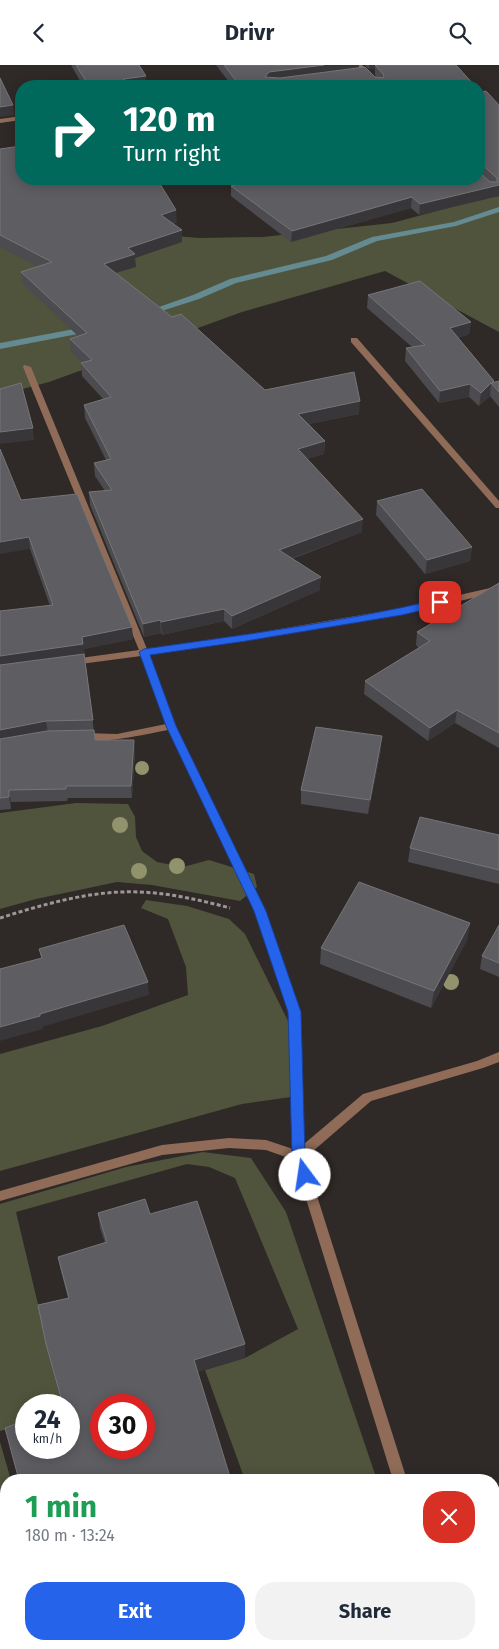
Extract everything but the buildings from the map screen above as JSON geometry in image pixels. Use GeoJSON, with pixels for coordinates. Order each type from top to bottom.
{"type":"FeatureCollection","features":[{"type":"Feature","properties":{"kind":"street"},"geometry":{"type":"LineString","coordinates":[[359,65],[373,80]]}},
{"type":"Feature","properties":{"kind":"street"},"geometry":{"type":"LineString","coordinates":[[356,75],[376,72]]}},
{"type":"Feature","properties":{"kind":"street"},"geometry":{"type":"LineString","coordinates":[[0,121],[15,119]]}},
{"type":"Feature","properties":{"kind":"street"},"geometry":{"type":"LineString","coordinates":[[354,340],[499,506]]}},
{"type":"Feature","properties":{"kind":"street"},"geometry":{"type":"LineString","coordinates":[[27,367],[144,652],[171,726],[260,911],[295,1012],[299,1156],[398,1474]]}},
{"type":"Feature","properties":{"kind":"street"},"geometry":{"type":"LineString","coordinates":[[67,663],[246,638],[402,611],[499,589]]}},
{"type":"Feature","properties":{"kind":"street"},"geometry":{"type":"LineString","coordinates":[[77,737],[117,737],[171,726]]}},
{"type":"Feature","properties":{"kind":"street"},"geometry":{"type":"LineString","coordinates":[[299,1156],[367,1097],[480,1065],[499,1057]]}},
{"type":"Feature","properties":{"kind":"street"},"geometry":{"type":"LineString","coordinates":[[0,1196],[162,1150],[229,1143],[266,1145],[299,1156]]}},
{"type":"Feature","properties":{"kind":"path"},"geometry":{"type":"LineString","coordinates":[[0,918],[39,906],[83,898],[138,892],[195,899],[245,911],[260,911]]}},
{"type":"Feature","properties":{"kind":"green space"},"geometry":{"type":"Polygon","coordinates":[[[499,196],[499,332],[385,271],[242,312],[49,382],[0,395],[0,239],[85,228],[199,238],[263,237],[392,223],[499,196]]]}},
{"type":"Feature","properties":{"kind":"green space"},"geometry":{"type":"Polygon","coordinates":[[[76,803],[128,804],[135,817],[136,837],[142,851],[157,862],[183,867],[209,860],[254,874],[257,887],[240,901],[152,885],[117,882],[36,899],[0,909],[0,813],[76,803]]]}},
{"type":"Feature","properties":{"kind":"green space"},"geometry":{"type":"Polygon","coordinates":[[[146,900],[187,906],[229,919],[245,934],[290,1025],[291,1097],[242,1104],[0,1171],[0,1054],[102,1026],[188,995],[186,967],[168,919],[141,908],[146,900]]]}},
{"type":"Feature","properties":{"kind":"green space"},"geometry":{"type":"Polygon","coordinates":[[[203,1152],[251,1158],[286,1212],[375,1474],[243,1474],[205,1370],[245,1358],[298,1329],[235,1178],[209,1167],[187,1164],[16,1212],[59,1394],[15,1394],[15,1427],[0,1431],[0,1204],[126,1167],[203,1152]]]}},
{"type":"Feature","properties":{"kind":"green space"},"geometry":{"type":"Polygon","coordinates":[[[0,1442],[9,1474],[0,1474],[0,1442]]]}},
{"type":"Feature","properties":{"kind":"waterway"},"geometry":{"type":"LineString","coordinates":[[146,313],[196,297],[233,281],[329,258],[375,239],[456,224],[499,209]]}},
{"type":"Feature","properties":{"kind":"waterway"},"geometry":{"type":"LineString","coordinates":[[0,346],[90,329]]}},
{"type":"Feature","properties":{"kind":"route"},"geometry":{"type":"LineString","coordinates":[[305,1175],[299,1156],[295,1012],[260,911],[171,726],[144,652],[246,638],[402,611],[440,602]]}}]}
